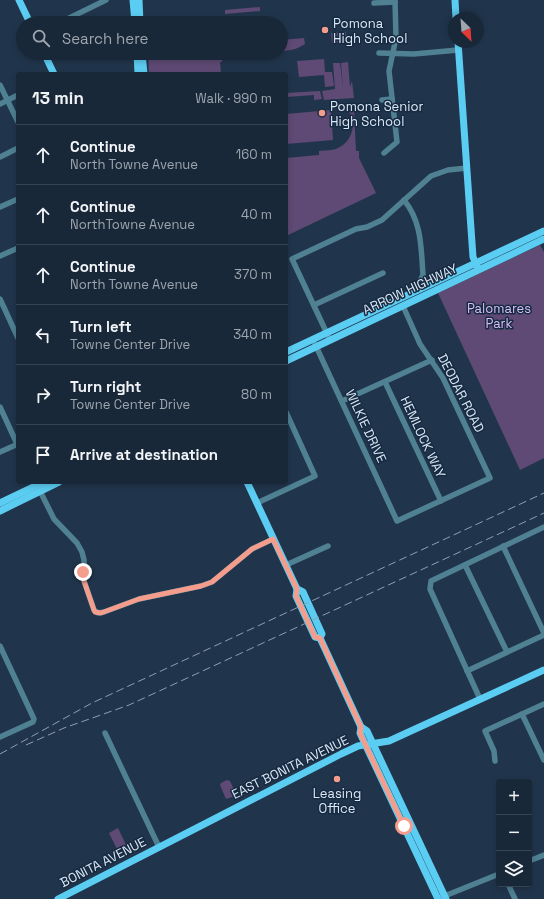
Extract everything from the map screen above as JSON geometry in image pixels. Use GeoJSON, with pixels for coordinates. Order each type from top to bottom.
{"type":"FeatureCollection","features":[{"type":"Feature","properties":{"kind":"main road"},"geometry":{"type":"LineString","coordinates":[[19,0],[27,16]]}},
{"type":"Feature","properties":{"kind":"main road"},"geometry":{"type":"LineString","coordinates":[[133,0],[134,16]]}},
{"type":"Feature","properties":{"kind":"main road"},"geometry":{"type":"LineString","coordinates":[[139,0],[140,16]]}},
{"type":"Feature","properties":{"kind":"main road"},"geometry":{"type":"LineString","coordinates":[[455,0],[456,12]]}},
{"type":"Feature","properties":{"kind":"main road"},"geometry":{"type":"LineString","coordinates":[[458,50],[473,256],[478,266]]}},
{"type":"Feature","properties":{"kind":"main road"},"geometry":{"type":"LineString","coordinates":[[47,60],[53,72]]}},
{"type":"Feature","properties":{"kind":"main road"},"geometry":{"type":"LineString","coordinates":[[137,60],[138,72]]}},
{"type":"Feature","properties":{"kind":"main road"},"geometry":{"type":"LineString","coordinates":[[143,60],[144,72]]}},
{"type":"Feature","properties":{"kind":"main road","name":"ARROW HIGHWAY"},"geometry":{"type":"LineString","coordinates":[[288,351],[315,343],[403,306],[544,231]]}},
{"type":"Feature","properties":{"kind":"main road","name":"ARROW HIGHWAY"},"geometry":{"type":"LineString","coordinates":[[329,337],[399,298],[544,239]]}},
{"type":"Feature","properties":{"kind":"main road","name":"DEODAR ROAD"},"geometry":{"type":"LineString","coordinates":[[399,298],[403,306]]}},
{"type":"Feature","properties":{"kind":"main road","name":"ARROW HIGHWAY"},"geometry":{"type":"LineString","coordinates":[[288,360],[315,343]]}},
{"type":"Feature","properties":{"kind":"main road"},"geometry":{"type":"LineString","coordinates":[[0,503],[40,484]]}},
{"type":"Feature","properties":{"kind":"main road"},"geometry":{"type":"LineString","coordinates":[[0,511],[55,484]]}},
{"type":"Feature","properties":{"kind":"main road"},"geometry":{"type":"LineString","coordinates":[[248,484],[297,589],[303,592],[322,634],[320,638],[361,727],[367,730],[370,745],[441,898]]}},
{"type":"Feature","properties":{"kind":"main road","name":"EAST BONITA AVENUE"},"geometry":{"type":"LineString","coordinates":[[159,847],[338,755],[358,746],[389,741],[544,670]]}},
{"type":"Feature","properties":{"kind":"main road","name":"BONITA AVENUE"},"geometry":{"type":"LineString","coordinates":[[62,898],[159,847]]}},
{"type":"Feature","properties":{"kind":"street"},"geometry":{"type":"LineString","coordinates":[[73,16],[106,0]]}},
{"type":"Feature","properties":{"kind":"street"},"geometry":{"type":"LineString","coordinates":[[374,3],[395,1],[396,38],[389,71],[398,142],[384,153]]}},
{"type":"Feature","properties":{"kind":"street"},"geometry":{"type":"LineString","coordinates":[[379,53],[414,54],[458,50]]}},
{"type":"Feature","properties":{"kind":"street"},"geometry":{"type":"LineString","coordinates":[[0,85],[16,118]]}},
{"type":"Feature","properties":{"kind":"street"},"geometry":{"type":"LineString","coordinates":[[0,104],[16,96]]}},
{"type":"Feature","properties":{"kind":"street"},"geometry":{"type":"LineString","coordinates":[[382,100],[392,99]]}},
{"type":"Feature","properties":{"kind":"street"},"geometry":{"type":"LineString","coordinates":[[0,157],[16,149]]}},
{"type":"Feature","properties":{"kind":"street"},"geometry":{"type":"LineString","coordinates":[[329,337],[292,259],[382,220],[431,176],[448,170],[467,168]]}},
{"type":"Feature","properties":{"kind":"street"},"geometry":{"type":"LineString","coordinates":[[0,207],[16,199]]}},
{"type":"Feature","properties":{"kind":"street"},"geometry":{"type":"LineString","coordinates":[[404,200],[414,215],[420,229],[423,275],[421,279]]}},
{"type":"Feature","properties":{"kind":"street"},"geometry":{"type":"LineString","coordinates":[[0,256],[16,249]]}},
{"type":"Feature","properties":{"kind":"street"},"geometry":{"type":"LineString","coordinates":[[314,305],[383,273]]}},
{"type":"Feature","properties":{"kind":"street"},"geometry":{"type":"LineString","coordinates":[[0,299],[16,334]]}},
{"type":"Feature","properties":{"kind":"street","name":"DEODAR ROAD"},"geometry":{"type":"LineString","coordinates":[[403,306],[420,344],[443,378],[490,478],[441,501]]}},
{"type":"Feature","properties":{"kind":"street","name":"WILKIE DRIVE"},"geometry":{"type":"LineString","coordinates":[[315,343],[397,521],[441,501]]}},
{"type":"Feature","properties":{"kind":"street"},"geometry":{"type":"LineString","coordinates":[[342,401],[432,360]]}},
{"type":"Feature","properties":{"kind":"street","name":"HEMLOCK WAY"},"geometry":{"type":"LineString","coordinates":[[385,382],[441,501]]}},
{"type":"Feature","properties":{"kind":"street"},"geometry":{"type":"LineString","coordinates":[[0,407],[16,441]]}},
{"type":"Feature","properties":{"kind":"street"},"geometry":{"type":"LineString","coordinates":[[257,503],[315,476],[288,416]]}},
{"type":"Feature","properties":{"kind":"street"},"geometry":{"type":"LineString","coordinates":[[0,452],[16,446]]}},
{"type":"Feature","properties":{"kind":"street"},"geometry":{"type":"LineString","coordinates":[[40,491],[54,519],[78,543],[84,560],[84,581],[94,610],[98,613],[139,599],[201,586],[212,582],[252,549],[273,539]]}},
{"type":"Feature","properties":{"kind":"street"},"geometry":{"type":"LineString","coordinates":[[480,699],[430,589],[431,581],[502,546],[543,529]]}},
{"type":"Feature","properties":{"kind":"street"},"geometry":{"type":"LineString","coordinates":[[286,565],[328,546]]}},
{"type":"Feature","properties":{"kind":"street"},"geometry":{"type":"LineString","coordinates":[[467,670],[544,634],[502,546]]}},
{"type":"Feature","properties":{"kind":"street"},"geometry":{"type":"LineString","coordinates":[[465,565],[507,652]]}},
{"type":"Feature","properties":{"kind":"street"},"geometry":{"type":"LineString","coordinates":[[0,646],[34,719],[33,722],[0,737]]}},
{"type":"Feature","properties":{"kind":"street"},"geometry":{"type":"LineString","coordinates":[[496,761],[494,751],[485,731],[544,704]]}},
{"type":"Feature","properties":{"kind":"street"},"geometry":{"type":"LineString","coordinates":[[522,714],[544,760]]}},
{"type":"Feature","properties":{"kind":"street"},"geometry":{"type":"LineString","coordinates":[[105,732],[159,847]]}},
{"type":"Feature","properties":{"kind":"street"},"geometry":{"type":"LineString","coordinates":[[532,860],[544,855]]}},
{"type":"Feature","properties":{"kind":"street"},"geometry":{"type":"LineString","coordinates":[[441,898],[496,875]]}},
{"type":"Feature","properties":{"kind":"street"},"geometry":{"type":"LineString","coordinates":[[509,887],[515,899]]}},
{"type":"Feature","properties":{"kind":"green space"},"geometry":{"type":"Polygon","coordinates":[[[260,7],[260,11],[225,14],[225,10],[260,7]]]}},
{"type":"Feature","properties":{"kind":"green space"},"geometry":{"type":"Polygon","coordinates":[[[346,32],[346,42],[332,43],[331,33],[346,32]]]}},
{"type":"Feature","properties":{"kind":"green space"},"geometry":{"type":"Polygon","coordinates":[[[304,38],[305,44],[288,51],[288,39],[304,38]]]}},
{"type":"Feature","properties":{"kind":"green space"},"geometry":{"type":"Polygon","coordinates":[[[324,59],[325,72],[332,72],[334,86],[325,87],[324,75],[299,77],[297,61],[324,59]]]}},
{"type":"Feature","properties":{"kind":"green space"},"geometry":{"type":"Polygon","coordinates":[[[148,60],[222,60],[222,62],[220,62],[221,72],[149,72],[148,60]]]}},
{"type":"Feature","properties":{"kind":"green space"},"geometry":{"type":"Polygon","coordinates":[[[348,62],[350,87],[352,81],[354,98],[324,100],[322,91],[335,89],[333,63],[340,63],[343,88],[341,63],[348,62]]]}},
{"type":"Feature","properties":{"kind":"green space"},"geometry":{"type":"Polygon","coordinates":[[[320,91],[322,99],[314,100],[314,95],[288,97],[288,93],[320,91]]]}},
{"type":"Feature","properties":{"kind":"green space"},"geometry":{"type":"Polygon","coordinates":[[[331,110],[333,140],[288,144],[288,114],[331,110]]]}},
{"type":"Feature","properties":{"kind":"green space"},"geometry":{"type":"Polygon","coordinates":[[[348,110],[354,110],[356,151],[359,151],[359,158],[376,193],[288,235],[288,158],[319,155],[319,151],[333,150],[343,145],[347,141],[352,131],[353,126],[351,115],[348,110]]]}},
{"type":"Feature","properties":{"kind":"green space","name":"Palomares Park"},"geometry":{"type":"Polygon","coordinates":[[[540,245],[544,252],[544,458],[520,470],[438,293],[540,245]]]}},
{"type":"Feature","properties":{"kind":"green space"},"geometry":{"type":"Polygon","coordinates":[[[227,780],[230,781],[236,794],[235,796],[226,799],[220,785],[227,780]]]}},
{"type":"Feature","properties":{"kind":"green space"},"geometry":{"type":"Polygon","coordinates":[[[118,828],[127,847],[118,851],[109,833],[118,828]]]}},
{"type":"Feature","properties":{"kind":"railway"},"geometry":{"type":"LineString","coordinates":[[0,754],[92,703],[544,493]]}},
{"type":"Feature","properties":{"kind":"railway"},"geometry":{"type":"LineString","coordinates":[[26,745],[64,728],[129,705],[544,513]]}},
{"type":"Feature","properties":{"kind":"place","name":"Pomona High School"},"geometry":{"type":"Point","coordinates":[325,30]}},
{"type":"Feature","properties":{"kind":"place","name":"Pomona Senior High School"},"geometry":{"type":"Point","coordinates":[322,113]}},
{"type":"Feature","properties":{"kind":"place","name":"Leasing Office"},"geometry":{"type":"Point","coordinates":[337,779]}},
{"type":"Feature","properties":{"kind":"route"},"geometry":{"type":"LineString","coordinates":[[83,572],[84,581],[94,610],[95,612],[101,613],[139,599],[201,586],[212,582],[242,556],[252,549],[273,539],[297,589],[296,596],[315,637],[320,638],[361,727],[360,733],[404,826]]}}]}
